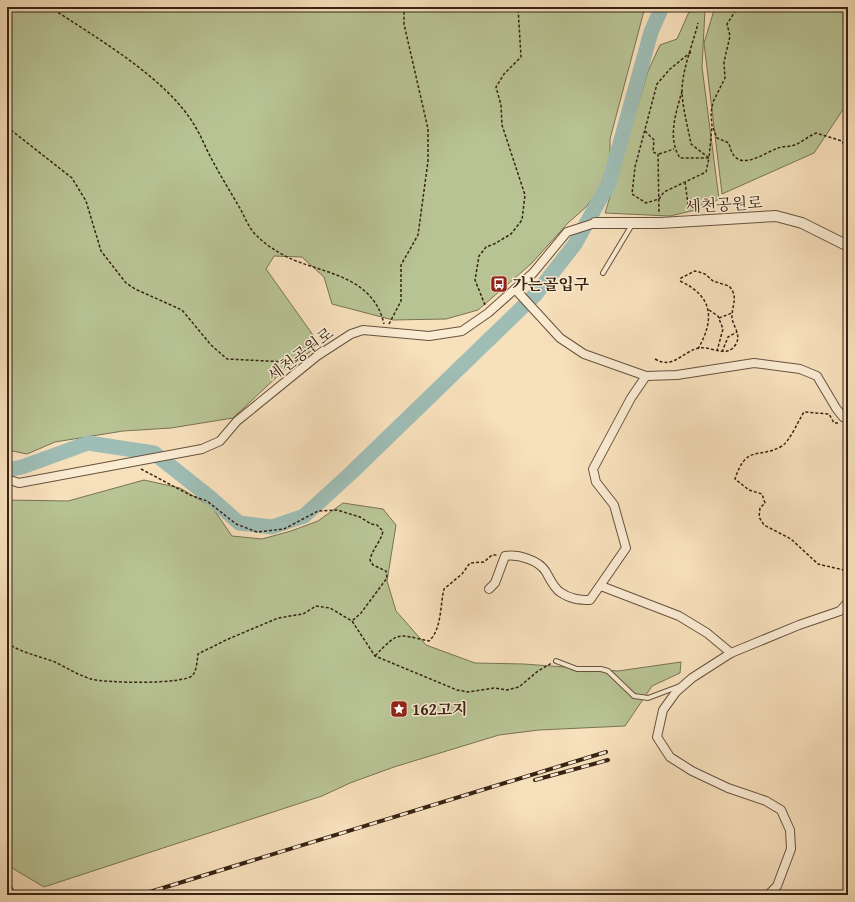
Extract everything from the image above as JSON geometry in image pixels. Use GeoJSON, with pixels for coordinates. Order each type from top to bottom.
{"type":"FeatureCollection","features":[{"type":"Feature","properties":{"kind":"street","name":"세천공원로"},"geometry":{"type":"LineString","coordinates":[[7,479],[19,482],[133,461],[174,456],[202,449],[220,441],[237,421],[317,356],[351,334],[363,330],[429,336],[462,331],[517,292],[567,232],[595,223],[634,223],[776,216],[802,223],[848,246]]}},
{"type":"Feature","properties":{"kind":"street"},"geometry":{"type":"LineString","coordinates":[[517,292],[560,338],[584,354],[646,376],[660,377],[754,363],[800,369],[817,376],[836,408],[843,418],[847,419]]}},
{"type":"Feature","properties":{"kind":"street"},"geometry":{"type":"LineString","coordinates":[[489,589],[495,583],[505,556],[514,554],[531,560],[545,570],[559,592],[575,599],[590,600],[601,586],[626,548],[614,505],[596,482],[593,469],[610,441],[631,398],[646,376]]}},
{"type":"Feature","properties":{"kind":"street"},"geometry":{"type":"LineString","coordinates":[[601,586],[679,616],[707,633],[731,653]]}},
{"type":"Feature","properties":{"kind":"street"},"geometry":{"type":"LineString","coordinates":[[768,895],[777,886],[791,849],[790,830],[781,810],[766,801],[728,788],[692,771],[670,757],[657,737],[663,710],[676,692],[692,678],[731,653],[799,625],[840,611],[848,602]]}},
{"type":"Feature","properties":{"kind":"street"},"geometry":{"type":"LineString","coordinates":[[7,887],[11,895]]}},
{"type":"Feature","properties":{"kind":"lane"},"geometry":{"type":"LineString","coordinates":[[603,273],[634,223]]}},
{"type":"Feature","properties":{"kind":"lane"},"geometry":{"type":"LineString","coordinates":[[556,661],[577,669],[601,668],[608,671],[634,696],[648,698],[684,685]]}},
{"type":"Feature","properties":{"kind":"path"},"geometry":{"type":"LineString","coordinates":[[50,7],[117,52],[154,81],[184,109],[255,234],[269,246],[290,258],[327,270],[356,284],[375,304],[384,322],[385,331]]}},
{"type":"Feature","properties":{"kind":"path"},"geometry":{"type":"LineString","coordinates":[[385,331],[400,302],[401,265],[418,235],[428,161],[428,129],[404,24],[404,7]]}},
{"type":"Feature","properties":{"kind":"path"},"geometry":{"type":"LineString","coordinates":[[488,313],[475,280],[479,256],[486,247],[511,234],[522,220],[526,195],[502,124],[501,105],[496,87],[504,74],[521,57],[518,7]]}},
{"type":"Feature","properties":{"kind":"path"},"geometry":{"type":"LineString","coordinates":[[691,52],[670,69],[657,84],[635,167],[632,194],[646,203],[659,199],[664,192],[706,172],[709,158],[712,126],[711,113],[713,102],[725,78],[724,62],[730,36],[727,24],[738,7]]}},
{"type":"Feature","properties":{"kind":"path"},"geometry":{"type":"LineString","coordinates":[[698,23],[691,52],[686,65],[674,127],[674,149],[680,158],[709,158]]}},
{"type":"Feature","properties":{"kind":"path"},"geometry":{"type":"LineString","coordinates":[[682,89],[691,144],[709,158]]}},
{"type":"Feature","properties":{"kind":"path"},"geometry":{"type":"LineString","coordinates":[[712,126],[717,138],[729,142],[730,149],[736,158],[745,161],[761,156],[779,147],[796,145],[816,133],[842,141],[848,152]]}},
{"type":"Feature","properties":{"kind":"path"},"geometry":{"type":"LineString","coordinates":[[7,127],[72,178],[86,201],[101,250],[126,283],[135,289],[182,310],[211,345],[227,359],[288,362],[303,359]]}},
{"type":"Feature","properties":{"kind":"path"},"geometry":{"type":"LineString","coordinates":[[645,131],[654,140],[653,152],[658,154],[674,149]]}},
{"type":"Feature","properties":{"kind":"path"},"geometry":{"type":"LineString","coordinates":[[658,154],[660,216]]}},
{"type":"Feature","properties":{"kind":"path"},"geometry":{"type":"LineString","coordinates":[[685,182],[688,204],[701,214],[704,220]]}},
{"type":"Feature","properties":{"kind":"path"},"geometry":{"type":"LineString","coordinates":[[654,359],[658,362],[671,362],[698,349],[722,352],[731,349],[735,345],[738,332],[732,318],[732,313],[735,296],[729,286],[713,281],[705,274],[695,272],[679,280],[699,293],[708,310],[718,318],[723,328],[717,351]]}},
{"type":"Feature","properties":{"kind":"path"},"geometry":{"type":"LineString","coordinates":[[698,349],[706,334],[708,310]]}},
{"type":"Feature","properties":{"kind":"path"},"geometry":{"type":"LineString","coordinates":[[718,318],[732,313]]}},
{"type":"Feature","properties":{"kind":"path"},"geometry":{"type":"LineString","coordinates":[[722,352],[728,337],[738,332]]}},
{"type":"Feature","properties":{"kind":"path"},"geometry":{"type":"LineString","coordinates":[[847,419],[840,424],[834,423],[829,414],[804,412],[797,421],[787,442],[782,446],[752,453],[745,458],[738,468],[735,479],[749,490],[762,494],[765,503],[760,508],[759,517],[764,525],[791,539],[818,564],[848,571]]}},
{"type":"Feature","properties":{"kind":"path"},"geometry":{"type":"LineString","coordinates":[[138,468],[190,495],[207,501],[236,524],[257,532],[284,529],[318,511],[337,510],[360,517],[371,524],[377,525],[383,531],[382,536],[371,553],[370,560],[373,565],[386,571],[386,578],[360,613],[352,621]]}},
{"type":"Feature","properties":{"kind":"path"},"geometry":{"type":"LineString","coordinates":[[375,656],[393,637],[399,636],[429,641],[434,636],[438,625],[444,589],[462,574],[470,563],[484,562],[492,555],[505,556]]}},
{"type":"Feature","properties":{"kind":"path"},"geometry":{"type":"LineString","coordinates":[[7,643],[18,650],[55,662],[92,679],[134,683],[161,682],[192,676],[197,666],[198,654],[232,637],[278,618],[303,614],[316,606],[330,608],[352,621],[375,656],[444,686],[468,692],[494,688],[507,690],[519,687],[538,671],[556,661]]}},
{"type":"Feature","properties":{"kind":"green space"},"geometry":{"type":"Polygon","coordinates":[[[7,7],[645,7],[610,139],[610,159],[599,190],[586,207],[568,223],[531,264],[478,310],[446,319],[393,320],[332,304],[324,277],[302,257],[274,256],[266,269],[313,335],[314,349],[282,372],[233,418],[171,428],[123,431],[55,442],[27,454],[7,450],[7,7]]]}},
{"type":"Feature","properties":{"kind":"green space"},"geometry":{"type":"Polygon","coordinates":[[[715,7],[848,7],[848,102],[814,153],[722,194],[704,43],[715,7]]]}},
{"type":"Feature","properties":{"kind":"green space"},"geometry":{"type":"Polygon","coordinates":[[[705,10],[702,67],[719,199],[700,209],[670,216],[605,213],[648,71],[660,45],[677,39],[689,12],[705,10]]]}},
{"type":"Feature","properties":{"kind":"green space"},"geometry":{"type":"Polygon","coordinates":[[[144,480],[180,488],[212,507],[232,536],[262,539],[291,531],[318,521],[343,503],[383,509],[396,525],[387,581],[396,611],[426,645],[475,663],[524,664],[618,671],[681,662],[680,673],[652,686],[625,726],[539,730],[499,735],[394,767],[350,783],[322,796],[44,887],[7,865],[7,500],[68,501],[144,480]]]}},
{"type":"Feature","properties":{"kind":"waterway"},"geometry":{"type":"LineString","coordinates":[[7,470],[22,467],[88,443],[154,453],[212,499],[239,523],[272,527],[304,516],[351,473],[536,294],[575,244],[609,183],[651,32],[662,7]]}},
{"type":"Feature","properties":{"kind":"railway"},"geometry":{"type":"LineString","coordinates":[[140,895],[606,752]]}},
{"type":"Feature","properties":{"kind":"railway"},"geometry":{"type":"LineString","coordinates":[[535,780],[608,760]]}},
{"type":"Feature","properties":{"kind":"place","name":"가는골입구"},"geometry":{"type":"Point","coordinates":[499,284]}},
{"type":"Feature","properties":{"kind":"place","name":"162고지"},"geometry":{"type":"Point","coordinates":[399,709]}}]}
